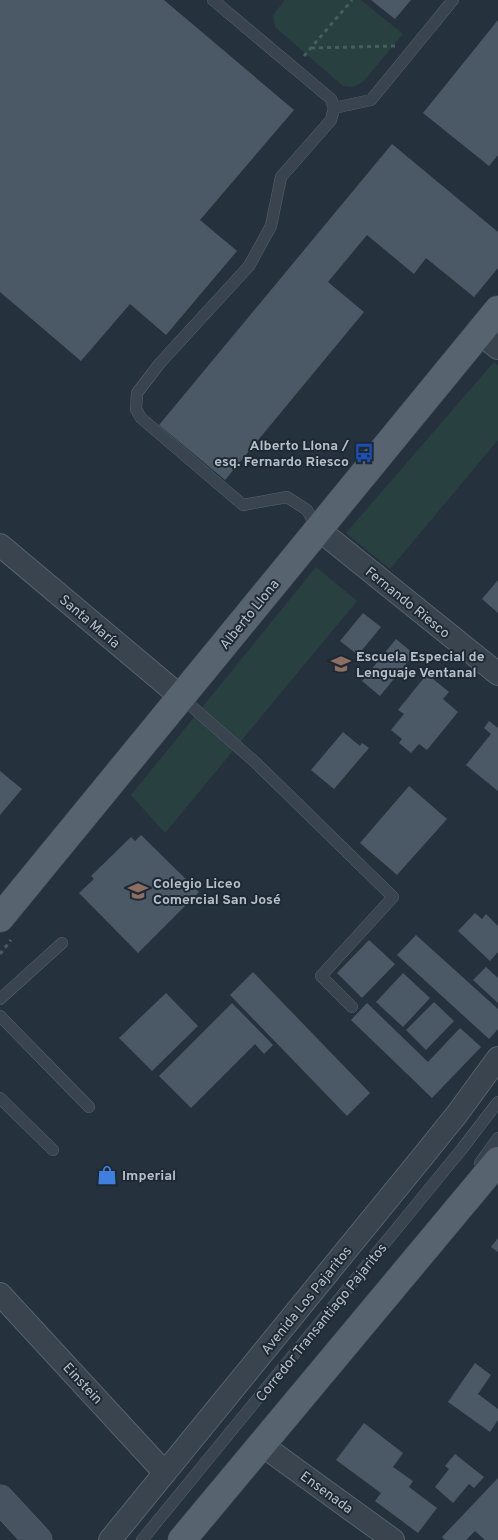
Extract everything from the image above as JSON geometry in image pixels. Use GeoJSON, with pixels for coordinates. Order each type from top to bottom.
{"type":"FeatureCollection","features":[{"type":"Feature","properties":{"kind":"main road","name":"Alberto Llona"},"geometry":{"type":"LineString","coordinates":[[0,918],[318,529],[489,340],[498,310]]}},
{"type":"Feature","properties":{"kind":"main road"},"geometry":{"type":"LineString","coordinates":[[182,1540],[498,1161]]}},
{"type":"Feature","properties":{"kind":"main road"},"geometry":{"type":"LineString","coordinates":[[0,1499],[38,1540]]}},
{"type":"Feature","properties":{"kind":"street","name":"Fernando Riesco"},"geometry":{"type":"LineString","coordinates":[[318,529],[498,674]]}},
{"type":"Feature","properties":{"kind":"street","name":"Santa María"},"geometry":{"type":"LineString","coordinates":[[0,545],[180,697]]}},
{"type":"Feature","properties":{"kind":"street","name":"Avenida Los Pajaritos"},"geometry":{"type":"LineString","coordinates":[[110,1540],[441,1135],[498,1058]]}},
{"type":"Feature","properties":{"kind":"street","name":"Einstein"},"geometry":{"type":"LineString","coordinates":[[0,1294],[165,1473]]}},
{"type":"Feature","properties":{"kind":"street","name":"Ensenada"},"geometry":{"type":"LineString","coordinates":[[262,1445],[393,1540]]}},
{"type":"Feature","properties":{"kind":"lane"},"geometry":{"type":"LineString","coordinates":[[213,0],[331,99],[334,108],[331,120],[282,177],[271,226],[249,266],[160,364],[137,393],[136,409],[141,418],[243,505],[287,497],[307,510],[318,529]]}},
{"type":"Feature","properties":{"kind":"lane"},"geometry":{"type":"LineString","coordinates":[[334,108],[371,100],[453,0]]}},
{"type":"Feature","properties":{"kind":"lane"},"geometry":{"type":"LineString","coordinates":[[180,697],[255,762],[393,897],[321,976],[352,1007]]}},
{"type":"Feature","properties":{"kind":"lane"},"geometry":{"type":"LineString","coordinates":[[0,999],[62,943]]}},
{"type":"Feature","properties":{"kind":"lane"},"geometry":{"type":"LineString","coordinates":[[0,1016],[89,1108]]}},
{"type":"Feature","properties":{"kind":"lane"},"geometry":{"type":"LineString","coordinates":[[0,1098],[53,1150]]}},
{"type":"Feature","properties":{"kind":"lane","name":"Corredor Transantiago Pajaritos"},"geometry":{"type":"LineString","coordinates":[[142,1540],[455,1158],[498,1102]]}},
{"type":"Feature","properties":{"kind":"lane","name":"Corredor Transantiago Pajaritos"},"geometry":{"type":"LineString","coordinates":[[171,1540],[454,1201],[498,1138]]}},
{"type":"Feature","properties":{"kind":"path"},"geometry":{"type":"LineString","coordinates":[[294,68],[352,0]]}},
{"type":"Feature","properties":{"kind":"path"},"geometry":{"type":"LineString","coordinates":[[311,48],[415,46]]}},
{"type":"Feature","properties":{"kind":"green space"},"geometry":{"type":"Polygon","coordinates":[[[285,0],[361,0],[403,34],[363,82],[353,87],[343,86],[275,27],[273,15],[285,0]]]}},
{"type":"Feature","properties":{"kind":"green space"},"geometry":{"type":"Polygon","coordinates":[[[494,362],[498,365],[498,440],[390,569],[346,533],[494,362]]]}},
{"type":"Feature","properties":{"kind":"green space"},"geometry":{"type":"Polygon","coordinates":[[[316,567],[357,601],[165,833],[131,795],[316,567]]]}},
{"type":"Feature","properties":{"kind":"building"},"geometry":{"type":"Polygon","coordinates":[[[0,0],[164,0],[294,110],[200,220],[237,251],[166,335],[130,304],[81,361],[0,292],[0,0]]]}},
{"type":"Feature","properties":{"kind":"building"},"geometry":{"type":"Polygon","coordinates":[[[371,0],[411,0],[395,19],[371,0]]]}},
{"type":"Feature","properties":{"kind":"building"},"geometry":{"type":"Polygon","coordinates":[[[498,20],[498,155],[489,166],[423,113],[498,20]]]}},
{"type":"Feature","properties":{"kind":"building"},"geometry":{"type":"Polygon","coordinates":[[[392,144],[498,232],[498,268],[474,297],[426,258],[414,274],[367,235],[328,282],[364,312],[225,480],[159,425],[392,144]]]}},
{"type":"Feature","properties":{"kind":"building"},"geometry":{"type":"Polygon","coordinates":[[[498,580],[498,613],[482,599],[498,580]]]}},
{"type":"Feature","properties":{"kind":"building"},"geometry":{"type":"Polygon","coordinates":[[[363,613],[381,627],[358,655],[340,641],[363,613]]]}},
{"type":"Feature","properties":{"kind":"building"},"geometry":{"type":"Polygon","coordinates":[[[396,639],[414,654],[380,696],[362,681],[396,639]]]}},
{"type":"Feature","properties":{"kind":"building"},"geometry":{"type":"Polygon","coordinates":[[[427,674],[449,692],[443,699],[458,712],[427,750],[419,744],[411,753],[399,743],[402,739],[391,730],[404,714],[398,710],[427,674]]]}},
{"type":"Feature","properties":{"kind":"building"},"geometry":{"type":"Polygon","coordinates":[[[489,721],[498,728],[498,791],[466,765],[491,734],[484,728],[489,721]]]}},
{"type":"Feature","properties":{"kind":"building"},"geometry":{"type":"Polygon","coordinates":[[[343,732],[360,746],[362,743],[369,748],[334,789],[311,770],[343,732]]]}},
{"type":"Feature","properties":{"kind":"building"},"geometry":{"type":"Polygon","coordinates":[[[0,771],[22,789],[0,815],[0,771]]]}},
{"type":"Feature","properties":{"kind":"building"},"geometry":{"type":"Polygon","coordinates":[[[409,786],[447,819],[397,875],[360,843],[409,786]]]}},
{"type":"Feature","properties":{"kind":"building","name":"Colegio Liceo Comercial San José"},"geometry":{"type":"Polygon","coordinates":[[[141,835],[199,892],[138,953],[79,893],[94,879],[91,876],[131,837],[135,841],[141,835]]]}},
{"type":"Feature","properties":{"kind":"building"},"geometry":{"type":"Polygon","coordinates":[[[475,913],[482,919],[486,914],[498,926],[498,952],[490,961],[458,931],[475,913]]]}},
{"type":"Feature","properties":{"kind":"building"},"geometry":{"type":"Polygon","coordinates":[[[416,935],[498,1009],[498,1029],[489,1039],[397,955],[416,935]]]}},
{"type":"Feature","properties":{"kind":"building"},"geometry":{"type":"Polygon","coordinates":[[[369,940],[395,964],[362,998],[337,973],[369,940]]]}},
{"type":"Feature","properties":{"kind":"building"},"geometry":{"type":"Polygon","coordinates":[[[486,967],[498,978],[498,1003],[473,980],[486,967]]]}},
{"type":"Feature","properties":{"kind":"building"},"geometry":{"type":"Polygon","coordinates":[[[253,972],[370,1093],[347,1116],[230,995],[253,972]]]}},
{"type":"Feature","properties":{"kind":"building"},"geometry":{"type":"Polygon","coordinates":[[[403,973],[430,998],[403,1027],[376,1002],[403,973]]]}},
{"type":"Feature","properties":{"kind":"building"},"geometry":{"type":"Polygon","coordinates":[[[166,993],[198,1026],[152,1071],[119,1038],[166,993]]]}},
{"type":"Feature","properties":{"kind":"building"},"geometry":{"type":"Polygon","coordinates":[[[434,1002],[454,1021],[426,1050],[406,1030],[434,1002]]]}},
{"type":"Feature","properties":{"kind":"building"},"geometry":{"type":"Polygon","coordinates":[[[232,1003],[273,1045],[264,1054],[255,1044],[191,1108],[159,1076],[232,1003]]]}},
{"type":"Feature","properties":{"kind":"building"},"geometry":{"type":"Polygon","coordinates":[[[367,1003],[428,1062],[460,1028],[481,1047],[432,1098],[351,1020],[367,1003]]]}},
{"type":"Feature","properties":{"kind":"building"},"geometry":{"type":"Polygon","coordinates":[[[498,1238],[498,1252],[491,1247],[498,1238]]]}},
{"type":"Feature","properties":{"kind":"building"},"geometry":{"type":"Polygon","coordinates":[[[475,1363],[491,1375],[478,1394],[498,1409],[498,1420],[490,1432],[448,1402],[475,1363]]]}},
{"type":"Feature","properties":{"kind":"building"},"geometry":{"type":"Polygon","coordinates":[[[364,1423],[403,1453],[393,1467],[413,1481],[409,1487],[437,1508],[418,1533],[375,1501],[381,1493],[336,1460],[364,1423]]]}},
{"type":"Feature","properties":{"kind":"building"},"geometry":{"type":"Polygon","coordinates":[[[455,1454],[484,1477],[474,1488],[469,1484],[453,1503],[435,1487],[449,1469],[445,1466],[455,1454]]]}},
{"type":"Feature","properties":{"kind":"building"},"geometry":{"type":"Polygon","coordinates":[[[498,1478],[498,1540],[485,1540],[475,1531],[466,1540],[445,1540],[442,1537],[498,1478]]]}},
{"type":"Feature","properties":{"kind":"place","name":"Alberto Llona / esq. Fernardo Riesco"},"geometry":{"type":"Point","coordinates":[364,453]}},
{"type":"Feature","properties":{"kind":"place","name":"Escuela Especial de Lenguaje Ventanal"},"geometry":{"type":"Point","coordinates":[341,664]}},
{"type":"Feature","properties":{"kind":"place","name":"Colegio Liceo Comercial San José"},"geometry":{"type":"Point","coordinates":[138,891]}},
{"type":"Feature","properties":{"kind":"place","name":"Imperial"},"geometry":{"type":"Point","coordinates":[107,1175]}}]}
